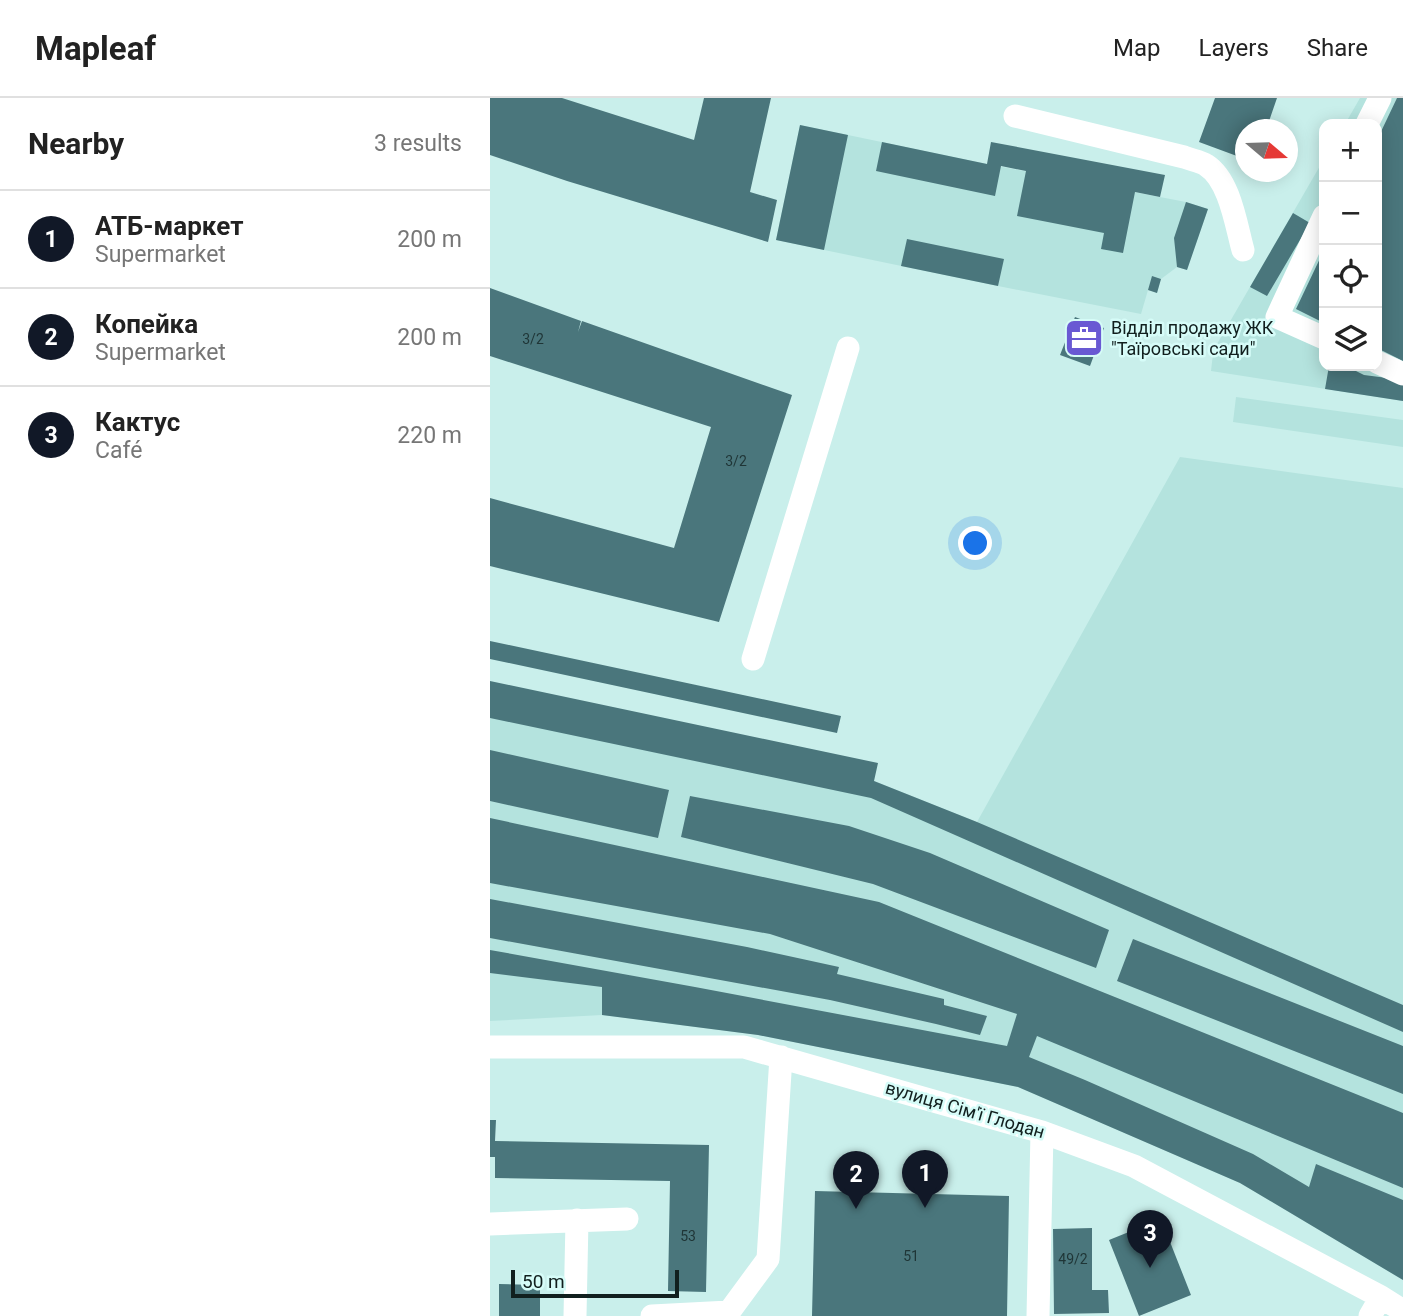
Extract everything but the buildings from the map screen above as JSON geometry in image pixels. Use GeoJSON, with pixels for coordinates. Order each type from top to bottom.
{"type":"FeatureCollection","features":[{"type":"Feature","properties":{"kind":"street"},"geometry":{"type":"LineString","coordinates":[[1370,119],[1380,98]]}},
{"type":"Feature","properties":{"kind":"street"},"geometry":{"type":"LineString","coordinates":[[1015,116],[1184,157],[1206,165],[1224,185],[1242,250]]}},
{"type":"Feature","properties":{"kind":"street"},"geometry":{"type":"LineString","coordinates":[[1319,227],[1277,317],[1319,336]]}},
{"type":"Feature","properties":{"kind":"street"},"geometry":{"type":"LineString","coordinates":[[753,659],[848,348]]}},
{"type":"Feature","properties":{"kind":"street"},"geometry":{"type":"LineString","coordinates":[[1382,364],[1403,374]]}},
{"type":"Feature","properties":{"kind":"street","name":"вулиця Сім'ї Глодан"},"geometry":{"type":"LineString","coordinates":[[490,1047],[744,1047],[1042,1132],[1134,1167],[1376,1307],[1403,1311]]}},
{"type":"Feature","properties":{"kind":"street"},"geometry":{"type":"LineString","coordinates":[[652,1316],[729,1312],[768,1259],[781,1057]]}},
{"type":"Feature","properties":{"kind":"street"},"geometry":{"type":"LineString","coordinates":[[1038,1316],[1042,1132]]}},
{"type":"Feature","properties":{"kind":"street"},"geometry":{"type":"LineString","coordinates":[[490,1224],[627,1219]]}},
{"type":"Feature","properties":{"kind":"street"},"geometry":{"type":"LineString","coordinates":[[575,1316],[577,1220]]}},
{"type":"Feature","properties":{"kind":"shaded area"},"geometry":{"type":"Polygon","coordinates":[[[1360,98],[1403,98],[1403,401],[1211,371],[1217,344],[1319,168],[1319,371],[1382,371],[1382,119],[1348,119],[1360,98]]]}},
{"type":"Feature","properties":{"kind":"shaded area"},"geometry":{"type":"Polygon","coordinates":[[[800,125],[1186,202],[1208,209],[1187,270],[1177,267],[1161,279],[1157,293],[1148,290],[1141,314],[998,286],[776,240],[800,125]]]}},
{"type":"Feature","properties":{"kind":"shaded area"},"geometry":{"type":"Polygon","coordinates":[[[1236,397],[1403,420],[1403,447],[1233,422],[1236,397]]]}},
{"type":"Feature","properties":{"kind":"shaded area"},"geometry":{"type":"Polygon","coordinates":[[[1180,457],[1403,488],[1403,1280],[1240,1183],[1018,1087],[758,1035],[602,1015],[490,1021],[490,699],[874,781],[977,822],[1180,457]]]}},
{"type":"Feature","properties":{"kind":"place","name":"Відділ продажу ЖК \"Таїровські сади\""},"geometry":{"type":"Point","coordinates":[1084,338]}},
{"type":"Feature","properties":{"kind":"place","name":"АТБ-маркет"},"geometry":{"type":"Point","coordinates":[925,1208]}},
{"type":"Feature","properties":{"kind":"place","name":"Копейка"},"geometry":{"type":"Point","coordinates":[856,1209]}},
{"type":"Feature","properties":{"kind":"place","name":"Кактус"},"geometry":{"type":"Point","coordinates":[1150,1268]}}]}
